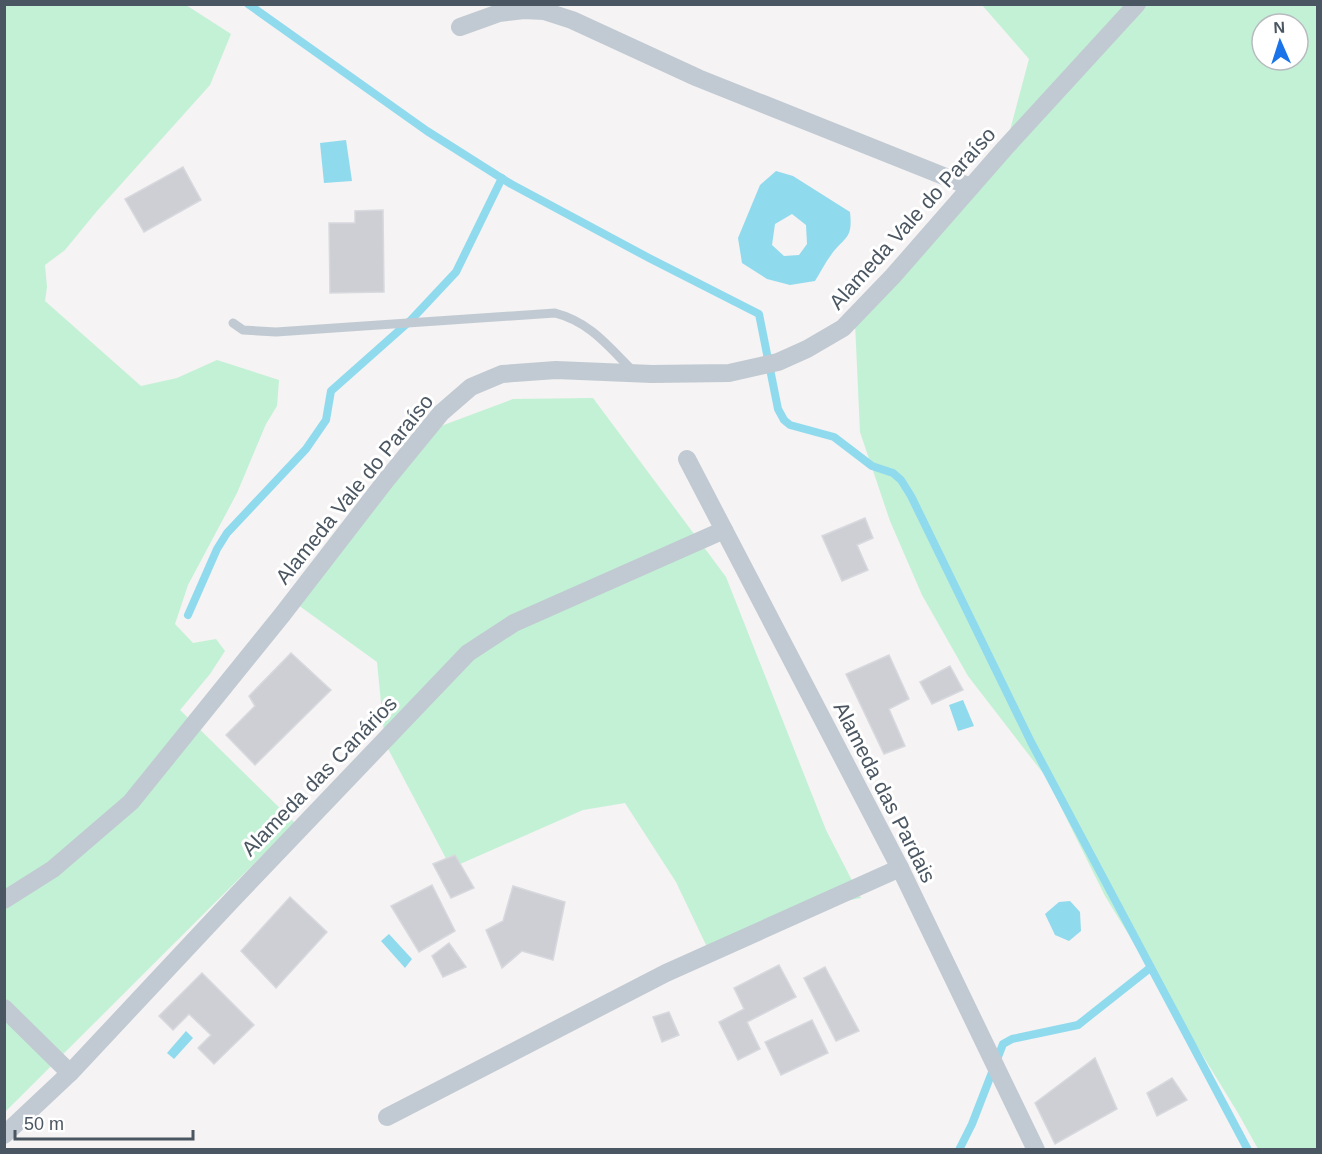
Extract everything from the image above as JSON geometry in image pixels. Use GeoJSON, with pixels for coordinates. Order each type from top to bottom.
{"type":"FeatureCollection","features":[{"type":"Feature","properties":{"kind":"street","name":"Alameda Vale do Paraíso"},"geometry":{"type":"LineString","coordinates":[[4,900],[53,869],[131,802],[420,437],[441,412],[471,387],[501,374],[556,370],[729,373],[778,362],[807,349],[843,328],[893,276],[1137,4]]}},
{"type":"Feature","properties":{"kind":"street"},"geometry":{"type":"LineString","coordinates":[[460,27],[499,13],[524,10],[544,11],[572,20],[698,78],[971,187]]}},
{"type":"Feature","properties":{"kind":"street","name":"Alameda das Pardais"},"geometry":{"type":"LineString","coordinates":[[687,459],[900,868],[1036,1149]]}},
{"type":"Feature","properties":{"kind":"street","name":"Alameda das Canários"},"geometry":{"type":"LineString","coordinates":[[4,1135],[70,1073],[468,652],[514,623],[724,530]]}},
{"type":"Feature","properties":{"kind":"street"},"geometry":{"type":"LineString","coordinates":[[387,1117],[666,973],[900,868]]}},
{"type":"Feature","properties":{"kind":"street"},"geometry":{"type":"LineString","coordinates":[[4,1008],[70,1073]]}},
{"type":"Feature","properties":{"kind":"lane"},"geometry":{"type":"LineString","coordinates":[[233,323],[243,330],[276,332],[555,313],[575,320],[592,330],[635,373]]}},
{"type":"Feature","properties":{"kind":"green space"},"geometry":{"type":"Polygon","coordinates":[[[5,5],[186,5],[231,34],[210,85],[65,250],[45,265],[47,287],[45,301],[141,386],[177,378],[217,360],[279,380],[277,406],[266,424],[237,493],[188,585],[175,624],[193,643],[216,639],[225,651],[210,674],[180,710],[295,823],[5,1112],[5,5]]]}},
{"type":"Feature","properties":{"kind":"green space"},"geometry":{"type":"Polygon","coordinates":[[[982,5],[1317,5],[1317,1149],[1258,1149],[1105,896],[1046,777],[968,676],[922,595],[890,521],[860,432],[855,323],[1009,134],[1029,59],[982,5]]]}},
{"type":"Feature","properties":{"kind":"green space"},"geometry":{"type":"Polygon","coordinates":[[[593,398],[726,577],[826,830],[861,898],[796,910],[707,947],[676,882],[625,803],[583,810],[451,868],[385,743],[377,662],[287,597],[441,426],[513,399],[593,398]]]}},
{"type":"Feature","properties":{"kind":"water"},"geometry":{"type":"Polygon","coordinates":[[[346,140],[352,181],[324,183],[320,143],[346,140]]]}},
{"type":"Feature","properties":{"kind":"water"},"geometry":{"type":"Polygon","coordinates":[[[776,171],[793,176],[850,212],[851,221],[847,237],[829,258],[815,281],[790,285],[767,279],[742,263],[738,238],[760,185],[776,171]],[[792,214],[775,224],[772,245],[784,256],[799,255],[807,244],[806,225],[792,214]]]}},
{"type":"Feature","properties":{"kind":"water"},"geometry":{"type":"Polygon","coordinates":[[[963,700],[974,726],[958,731],[949,705],[963,700]]]}},
{"type":"Feature","properties":{"kind":"water"},"geometry":{"type":"Polygon","coordinates":[[[1070,901],[1080,912],[1081,931],[1069,941],[1055,935],[1045,914],[1059,902],[1070,901]]]}},
{"type":"Feature","properties":{"kind":"water"},"geometry":{"type":"Polygon","coordinates":[[[389,934],[412,959],[405,968],[381,941],[389,934]]]}},
{"type":"Feature","properties":{"kind":"water"},"geometry":{"type":"Polygon","coordinates":[[[186,1031],[193,1038],[174,1059],[167,1053],[186,1031]]]}},
{"type":"Feature","properties":{"kind":"building"},"geometry":{"type":"Polygon","coordinates":[[[183,167],[201,200],[144,232],[125,199],[183,167]]]}},
{"type":"Feature","properties":{"kind":"building"},"geometry":{"type":"Polygon","coordinates":[[[383,210],[384,292],[330,293],[329,223],[355,223],[355,211],[383,210]]]}},
{"type":"Feature","properties":{"kind":"building"},"geometry":{"type":"Polygon","coordinates":[[[865,518],[873,538],[857,545],[868,570],[842,581],[822,536],[865,518]]]}},
{"type":"Feature","properties":{"kind":"building"},"geometry":{"type":"Polygon","coordinates":[[[291,653],[331,690],[255,765],[226,735],[255,706],[249,696],[291,653]]]}},
{"type":"Feature","properties":{"kind":"building"},"geometry":{"type":"Polygon","coordinates":[[[889,655],[909,699],[889,709],[905,746],[884,754],[846,674],[889,655]]]}},
{"type":"Feature","properties":{"kind":"building"},"geometry":{"type":"Polygon","coordinates":[[[950,666],[963,690],[932,704],[920,682],[950,666]]]}},
{"type":"Feature","properties":{"kind":"building"},"geometry":{"type":"Polygon","coordinates":[[[455,855],[474,888],[451,898],[433,864],[455,855]]]}},
{"type":"Feature","properties":{"kind":"building"},"geometry":{"type":"Polygon","coordinates":[[[432,885],[455,931],[419,952],[391,906],[432,885]]]}},
{"type":"Feature","properties":{"kind":"building"},"geometry":{"type":"Polygon","coordinates":[[[513,886],[565,902],[553,960],[522,951],[502,968],[486,930],[503,921],[513,886]]]}},
{"type":"Feature","properties":{"kind":"building"},"geometry":{"type":"Polygon","coordinates":[[[290,897],[327,932],[276,988],[241,951],[290,897]]]}},
{"type":"Feature","properties":{"kind":"building"},"geometry":{"type":"Polygon","coordinates":[[[449,943],[466,967],[443,977],[432,956],[449,943]]]}},
{"type":"Feature","properties":{"kind":"building"},"geometry":{"type":"Polygon","coordinates":[[[779,965],[796,997],[747,1022],[760,1049],[738,1060],[719,1022],[744,1009],[734,988],[779,965]]]}},
{"type":"Feature","properties":{"kind":"building"},"geometry":{"type":"Polygon","coordinates":[[[825,967],[859,1031],[836,1041],[804,978],[825,967]]]}},
{"type":"Feature","properties":{"kind":"building"},"geometry":{"type":"Polygon","coordinates":[[[202,973],[254,1025],[214,1064],[198,1048],[211,1035],[189,1014],[173,1030],[159,1016],[202,973]]]}},
{"type":"Feature","properties":{"kind":"building"},"geometry":{"type":"Polygon","coordinates":[[[669,1012],[679,1035],[662,1042],[653,1017],[669,1012]]]}},
{"type":"Feature","properties":{"kind":"building"},"geometry":{"type":"Polygon","coordinates":[[[812,1020],[828,1053],[781,1075],[765,1042],[812,1020]]]}},
{"type":"Feature","properties":{"kind":"building"},"geometry":{"type":"Polygon","coordinates":[[[1095,1058],[1117,1109],[1055,1144],[1035,1103],[1095,1058]]]}},
{"type":"Feature","properties":{"kind":"building"},"geometry":{"type":"Polygon","coordinates":[[[1172,1078],[1187,1100],[1157,1116],[1147,1093],[1172,1078]]]}},
{"type":"Feature","properties":{"kind":"waterway"},"geometry":{"type":"LineString","coordinates":[[248,4],[427,131],[511,184],[759,314],[778,409],[784,420],[790,425],[834,437],[872,466],[893,473],[901,480],[911,496],[1031,742],[1248,1150]]}},
{"type":"Feature","properties":{"kind":"waterway"},"geometry":{"type":"LineString","coordinates":[[188,615],[217,549],[227,533],[306,449],[326,420],[331,391],[411,320],[456,272],[502,178]]}},
{"type":"Feature","properties":{"kind":"waterway"},"geometry":{"type":"LineString","coordinates":[[959,1150],[972,1124],[1003,1044],[1012,1039],[1078,1025],[1150,968]]}}]}
